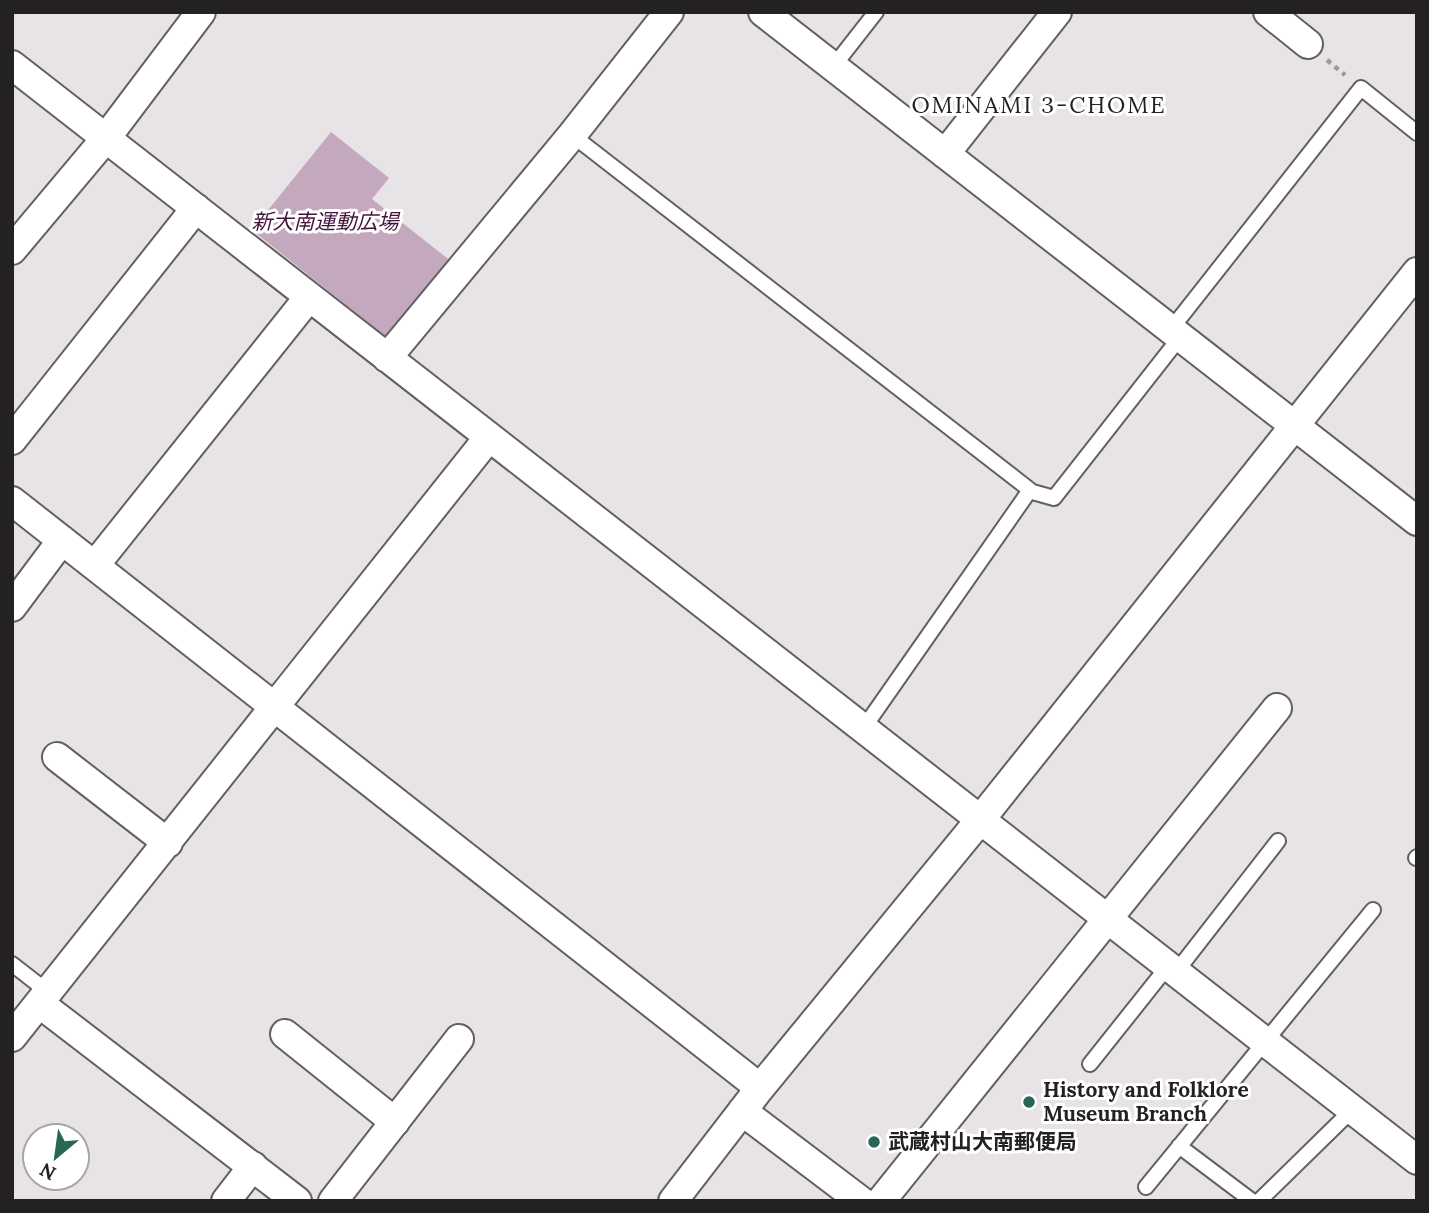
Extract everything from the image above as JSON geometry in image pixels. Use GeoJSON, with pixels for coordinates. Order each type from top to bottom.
{"type":"FeatureCollection","features":[{"type":"Feature","properties":{"kind":"street"},"geometry":{"type":"LineString","coordinates":[[12,250],[106,138],[201,12]]}},
{"type":"Feature","properties":{"kind":"street"},"geometry":{"type":"LineString","coordinates":[[387,358],[572,135],[669,12]]}},
{"type":"Feature","properties":{"kind":"street"},"geometry":{"type":"LineString","coordinates":[[763,12],[1417,521]]}},
{"type":"Feature","properties":{"kind":"street"},"geometry":{"type":"LineString","coordinates":[[945,154],[1057,12]]}},
{"type":"Feature","properties":{"kind":"street"},"geometry":{"type":"LineString","coordinates":[[1268,12],[1308,44]]}},
{"type":"Feature","properties":{"kind":"street"},"geometry":{"type":"LineString","coordinates":[[12,65],[1417,1160]]}},
{"type":"Feature","properties":{"kind":"street"},"geometry":{"type":"LineString","coordinates":[[12,440],[196,208]]}},
{"type":"Feature","properties":{"kind":"street"},"geometry":{"type":"LineString","coordinates":[[673,1201],[760,1088],[980,820],[1417,272]]}},
{"type":"Feature","properties":{"kind":"street"},"geometry":{"type":"LineString","coordinates":[[95,565],[309,297]]}},
{"type":"Feature","properties":{"kind":"street"},"geometry":{"type":"LineString","coordinates":[[12,1037],[489,437]]}},
{"type":"Feature","properties":{"kind":"street"},"geometry":{"type":"LineString","coordinates":[[12,501],[760,1088]]}},
{"type":"Feature","properties":{"kind":"street"},"geometry":{"type":"LineString","coordinates":[[12,607],[62,540]]}},
{"type":"Feature","properties":{"kind":"street"},"geometry":{"type":"LineString","coordinates":[[881,1201],[1277,708]]}},
{"type":"Feature","properties":{"kind":"street"},"geometry":{"type":"LineString","coordinates":[[57,757],[168,843]]}},
{"type":"Feature","properties":{"kind":"street"},"geometry":{"type":"LineString","coordinates":[[43,997],[297,1201]]}},
{"type":"Feature","properties":{"kind":"street"},"geometry":{"type":"LineString","coordinates":[[285,1034],[394,1122]]}},
{"type":"Feature","properties":{"kind":"street"},"geometry":{"type":"LineString","coordinates":[[333,1201],[459,1039]]}},
{"type":"Feature","properties":{"kind":"street"},"geometry":{"type":"LineString","coordinates":[[742,1111],[861,1201]]}},
{"type":"Feature","properties":{"kind":"street"},"geometry":{"type":"LineString","coordinates":[[226,1201],[253,1166]]}},
{"type":"Feature","properties":{"kind":"lane"},"geometry":{"type":"LineString","coordinates":[[833,67],[876,12]]}},
{"type":"Feature","properties":{"kind":"lane"},"geometry":{"type":"LineString","coordinates":[[572,135],[1029,491],[1054,498],[1176,332],[1362,88],[1417,132]]}},
{"type":"Feature","properties":{"kind":"lane"},"geometry":{"type":"LineString","coordinates":[[863,729],[1029,491]]}},
{"type":"Feature","properties":{"kind":"lane"},"geometry":{"type":"LineString","coordinates":[[1090,1064],[1278,841]]}},
{"type":"Feature","properties":{"kind":"lane"},"geometry":{"type":"LineString","coordinates":[[1146,1187],[1373,910]]}},
{"type":"Feature","properties":{"kind":"lane"},"geometry":{"type":"LineString","coordinates":[[12,964],[43,997]]}},
{"type":"Feature","properties":{"kind":"lane"},"geometry":{"type":"LineString","coordinates":[[1259,1201],[1352,1110]]}},
{"type":"Feature","properties":{"kind":"lane"},"geometry":{"type":"LineString","coordinates":[[1179,1146],[1251,1201]]}},
{"type":"Feature","properties":{"kind":"path"},"geometry":{"type":"LineString","coordinates":[[1308,44],[1362,88]]}},
{"type":"Feature","properties":{"kind":"green space","name":"新大南運動広場"},"geometry":{"type":"Polygon","coordinates":[[[331,132],[389,178],[372,199],[452,262],[390,340],[252,230],[331,132]]]}},
{"type":"Feature","properties":{"kind":"place","name":"History and Folklore Museum Branch"},"geometry":{"type":"Point","coordinates":[1029,1102]}},
{"type":"Feature","properties":{"kind":"place","name":"武蔵村山大南郵便局"},"geometry":{"type":"Point","coordinates":[874,1142]}},
{"type":"Feature","properties":{"kind":"district","name":"OMINAMI 3-CHOME"},"geometry":{"type":"Point","coordinates":[1039,105]}}]}
